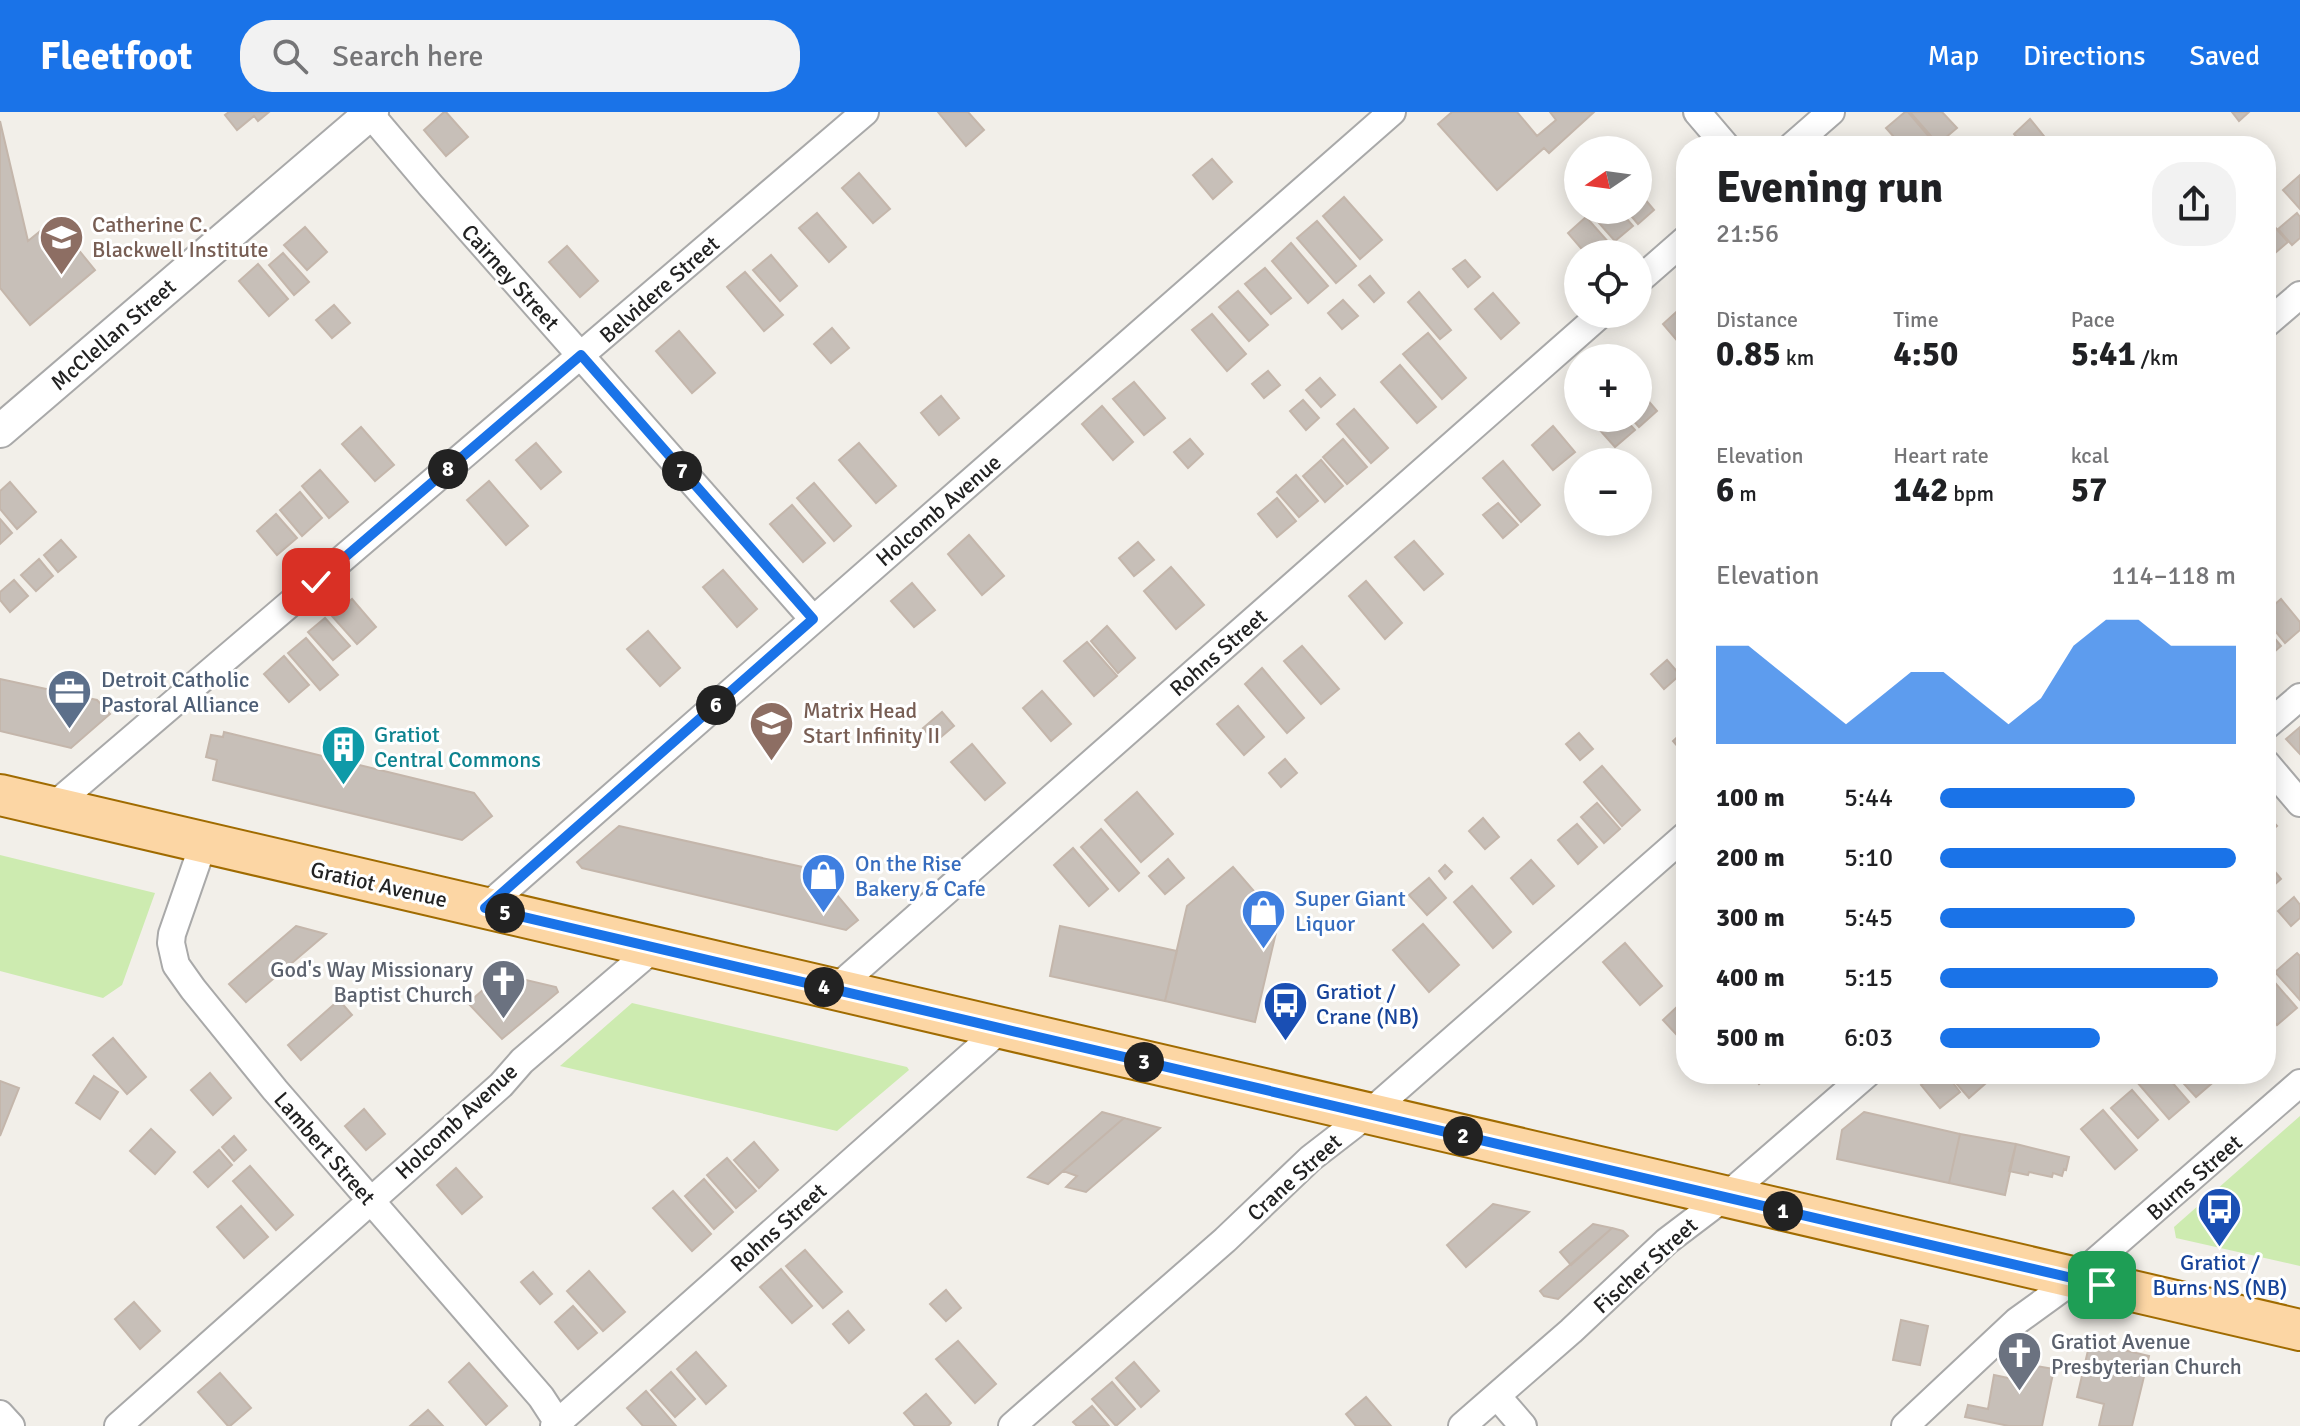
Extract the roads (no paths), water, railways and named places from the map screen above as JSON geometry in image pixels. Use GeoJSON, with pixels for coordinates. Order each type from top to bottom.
{"type":"FeatureCollection","features":[{"type":"Feature","properties":{"kind":"main road","name":"Gratiot Avenue"},"geometry":{"type":"LineString","coordinates":[[0,795],[2300,1330]]}},
{"type":"Feature","properties":{"kind":"street","name":"Belvidere Street"},"geometry":{"type":"LineString","coordinates":[[51,808],[865,112]]}},
{"type":"Feature","properties":{"kind":"street","name":"Holcomb Avenue"},"geometry":{"type":"LineString","coordinates":[[485,908],[1392,112]]}},
{"type":"Feature","properties":{"kind":"street"},"geometry":{"type":"LineString","coordinates":[[1697,112],[1717,136]]}},
{"type":"Feature","properties":{"kind":"street"},"geometry":{"type":"LineString","coordinates":[[1803,136],[1831,112]]}},
{"type":"Feature","properties":{"kind":"street","name":"Cairney Street"},"geometry":{"type":"LineString","coordinates":[[371,113],[431,186],[813,619]]}},
{"type":"Feature","properties":{"kind":"street","name":"McClellan Street"},"geometry":{"type":"LineString","coordinates":[[0,431],[371,113]]}},
{"type":"Feature","properties":{"kind":"street"},"geometry":{"type":"LineString","coordinates":[[1652,269],[1676,248]]}},
{"type":"Feature","properties":{"kind":"street"},"geometry":{"type":"LineString","coordinates":[[2276,315],[2300,295]]}},
{"type":"Feature","properties":{"kind":"street","name":"Rohns Street"},"geometry":{"type":"LineString","coordinates":[[834,990],[1585,328]]}},
{"type":"Feature","properties":{"kind":"street"},"geometry":{"type":"LineString","coordinates":[[2276,717],[2300,697]]}},
{"type":"Feature","properties":{"kind":"street"},"geometry":{"type":"LineString","coordinates":[[2276,775],[2300,803]]}},
{"type":"Feature","properties":{"kind":"street","name":"Lambert Street"},"geometry":{"type":"LineString","coordinates":[[204,842],[172,934],[176,965],[275,1090],[541,1397],[557,1425]]}},
{"type":"Feature","properties":{"kind":"street","name":"Crane Street"},"geometry":{"type":"LineString","coordinates":[[1012,1426],[1225,1240],[1311,1158],[1368,1114],[1676,844]]}},
{"type":"Feature","properties":{"kind":"street","name":"Holcomb Avenue"},"geometry":{"type":"LineString","coordinates":[[118,1426],[501,1085],[522,1061],[654,948]]}},
{"type":"Feature","properties":{"kind":"street","name":"Rohns Street"},"geometry":{"type":"LineString","coordinates":[[557,1425],[1002,1028]]}},
{"type":"Feature","properties":{"kind":"street","name":"Burns Street"},"geometry":{"type":"LineString","coordinates":[[1905,1426],[2017,1321],[2075,1279],[2300,1083]]}},
{"type":"Feature","properties":{"kind":"street","name":"Fischer Street"},"geometry":{"type":"LineString","coordinates":[[1462,1426],[1571,1331],[1667,1241],[1725,1197],[1855,1084]]}},
{"type":"Feature","properties":{"kind":"street"},"geometry":{"type":"LineString","coordinates":[[1497,1396],[1523,1426]]}},
{"type":"Feature","properties":{"kind":"street"},"geometry":{"type":"LineString","coordinates":[[0,1414],[11,1426]]}},
{"type":"Feature","properties":{"kind":"place","name":"Catherine C. Blackwell Institute"},"geometry":{"type":"Point","coordinates":[61,276]}},
{"type":"Feature","properties":{"kind":"place","name":"Detroit Catholic Pastoral Alliance"},"geometry":{"type":"Point","coordinates":[70,731]}},
{"type":"Feature","properties":{"kind":"place","name":"Matrix Head Start Infinity II"},"geometry":{"type":"Point","coordinates":[772,762]}},
{"type":"Feature","properties":{"kind":"place","name":"Gratiot Central Commons"},"geometry":{"type":"Point","coordinates":[343,786]}},
{"type":"Feature","properties":{"kind":"place","name":"On the Rise Bakery & Cafe"},"geometry":{"type":"Point","coordinates":[824,915]}},
{"type":"Feature","properties":{"kind":"place","name":"Super Giant Liquor"},"geometry":{"type":"Point","coordinates":[1264,950]}},
{"type":"Feature","properties":{"kind":"place","name":"God's Way Missionary Baptist Church"},"geometry":{"type":"Point","coordinates":[504,1021]}},
{"type":"Feature","properties":{"kind":"place","name":"Gratiot / Crane (NB)"},"geometry":{"type":"Point","coordinates":[1285,1043]}},
{"type":"Feature","properties":{"kind":"place","name":"Gratiot / Burns NS (NB)"},"geometry":{"type":"Point","coordinates":[2220,1248]}},
{"type":"Feature","properties":{"kind":"place","name":"Gratiot Avenue Presbyterian Church"},"geometry":{"type":"Point","coordinates":[2020,1393]}}]}
